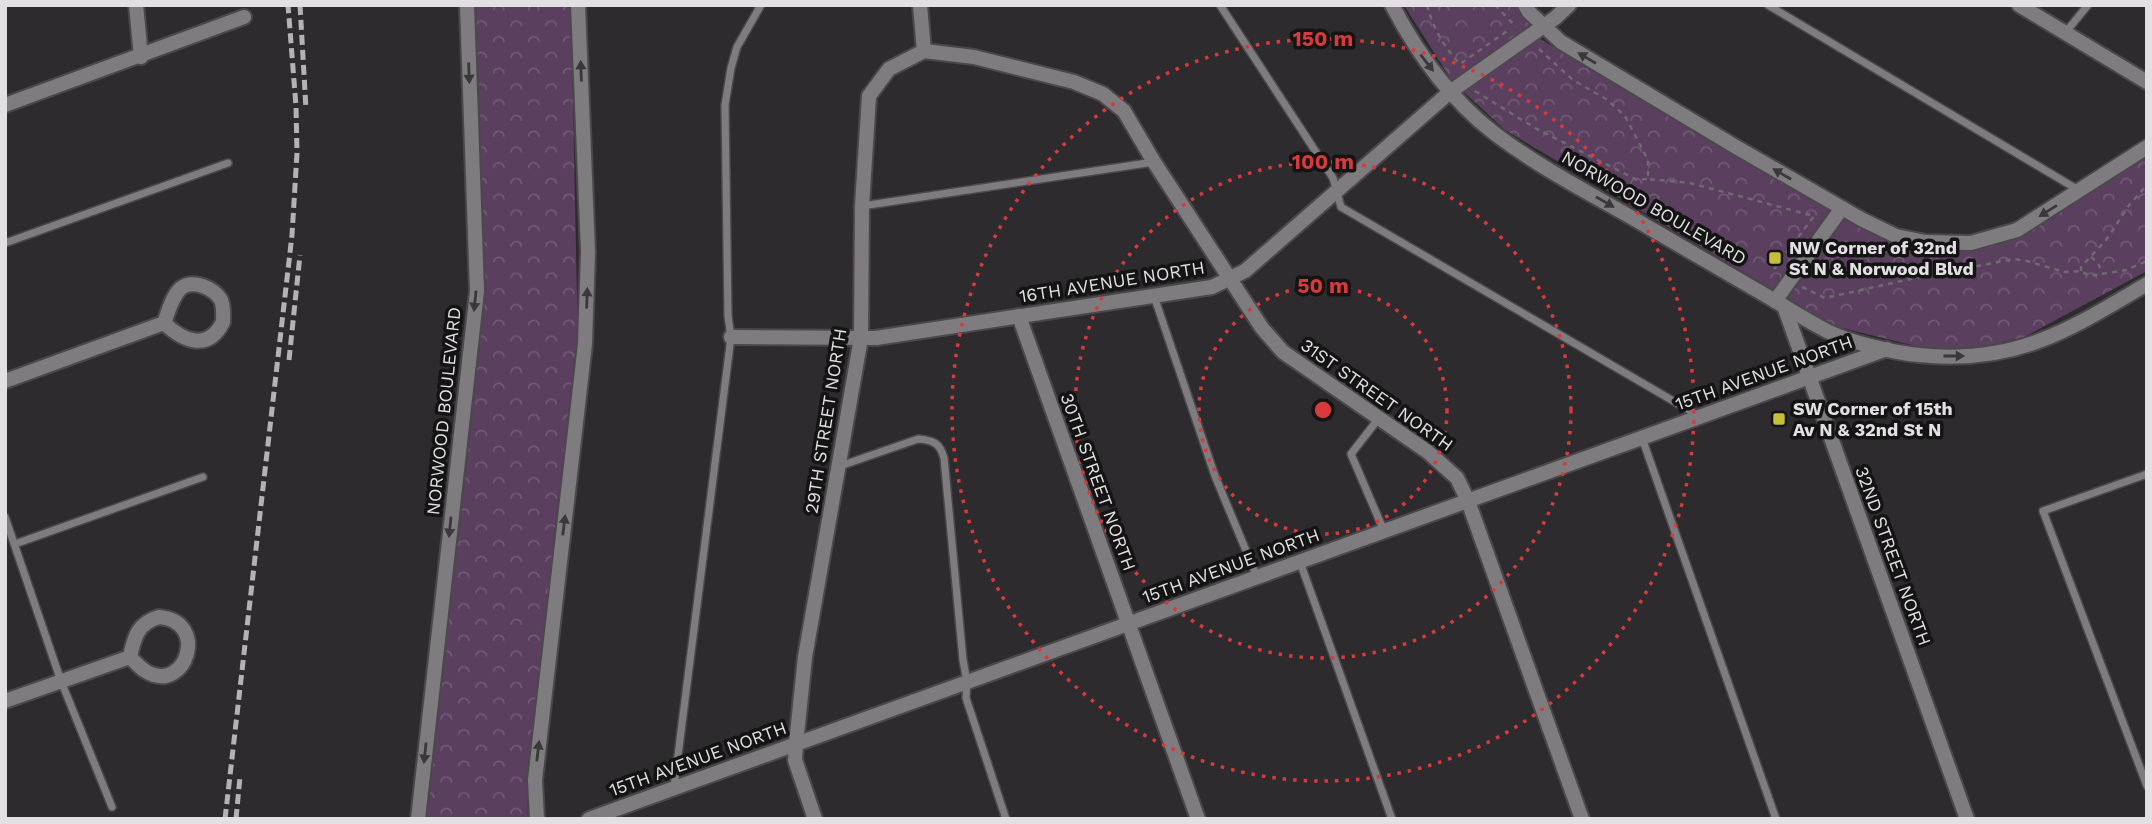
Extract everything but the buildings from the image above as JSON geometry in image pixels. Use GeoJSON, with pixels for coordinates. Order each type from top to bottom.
{"type":"FeatureCollection","features":[{"type":"Feature","properties":{"kind":"street"},"geometry":{"type":"LineString","coordinates":[[136,5],[141,57]]}},
{"type":"Feature","properties":{"kind":"street","name":"NORWOOD BOULEVARD"},"geometry":{"type":"LineString","coordinates":[[418,819],[477,291],[467,5]]}},
{"type":"Feature","properties":{"kind":"street"},"geometry":{"type":"LineString","coordinates":[[537,819],[535,780],[585,344],[589,253],[578,5]]}},
{"type":"Feature","properties":{"kind":"street"},"geometry":{"type":"LineString","coordinates":[[920,5],[924,51]]}},
{"type":"Feature","properties":{"kind":"street","name":"NORWOOD BOULEVARD"},"geometry":{"type":"LineString","coordinates":[[1392,5],[1422,57],[1450,92],[1493,132],[1829,332],[1887,349],[1919,355],[1966,356],[2003,353],[2043,341],[2074,327],[2147,284]]}},
{"type":"Feature","properties":{"kind":"street"},"geometry":{"type":"LineString","coordinates":[[1525,5],[1560,42],[1842,208],[1896,236],[1926,242],[1971,243],[2017,230],[2147,148]]}},
{"type":"Feature","properties":{"kind":"street","name":"16TH AVENUE NORTH"},"geometry":{"type":"LineString","coordinates":[[731,337],[876,338],[1212,287],[1245,271],[1450,92],[1555,18],[1569,5]]}},
{"type":"Feature","properties":{"kind":"street"},"geometry":{"type":"LineString","coordinates":[[2019,5],[2147,82]]}},
{"type":"Feature","properties":{"kind":"street"},"geometry":{"type":"LineString","coordinates":[[5,105],[244,18]]}},
{"type":"Feature","properties":{"kind":"street","name":"31ST STREET NORTH"},"geometry":{"type":"LineString","coordinates":[[924,51],[974,57],[1074,82],[1103,94],[1124,111],[1262,328],[1283,352],[1428,452],[1457,478],[1468,501],[1582,819]]}},
{"type":"Feature","properties":{"kind":"street","name":"29TH STREET NORTH"},"geometry":{"type":"LineString","coordinates":[[816,819],[795,760],[796,744],[805,657],[861,338],[862,206],[869,96],[889,69],[924,51]]}},
{"type":"Feature","properties":{"kind":"street"},"geometry":{"type":"LineString","coordinates":[[1780,303],[1790,279],[1842,208]]}},
{"type":"Feature","properties":{"kind":"street"},"geometry":{"type":"LineString","coordinates":[[5,381],[164,323],[174,298],[180,289],[187,285],[213,290],[220,300],[223,322],[211,337],[188,340],[178,337],[164,323]]}},
{"type":"Feature","properties":{"kind":"street","name":"32ND STREET NORTH"},"geometry":{"type":"LineString","coordinates":[[1780,303],[1968,819]]}},
{"type":"Feature","properties":{"kind":"street","name":"30TH STREET NORTH"},"geometry":{"type":"LineString","coordinates":[[1019,316],[1198,819]]}},
{"type":"Feature","properties":{"kind":"street","name":"15TH AVENUE NORTH"},"geometry":{"type":"LineString","coordinates":[[589,819],[625,813],[674,788],[1887,349]]}},
{"type":"Feature","properties":{"kind":"street"},"geometry":{"type":"LineString","coordinates":[[159,617],[174,620],[188,637],[186,656],[173,674],[150,674],[130,657],[134,638],[139,628],[148,620],[159,617]]}},
{"type":"Feature","properties":{"kind":"street"},"geometry":{"type":"LineString","coordinates":[[5,701],[130,657]]}},
{"type":"Feature","properties":{"kind":"lane"},"geometry":{"type":"LineString","coordinates":[[674,788],[731,337],[728,303],[725,105],[730,68],[737,47],[750,20],[761,5]]}},
{"type":"Feature","properties":{"kind":"lane"},"geometry":{"type":"LineString","coordinates":[[1220,5],[1333,178],[1341,207],[1701,417]]}},
{"type":"Feature","properties":{"kind":"lane"},"geometry":{"type":"LineString","coordinates":[[1768,5],[2080,191]]}},
{"type":"Feature","properties":{"kind":"lane"},"geometry":{"type":"LineString","coordinates":[[2065,33],[2088,5]]}},
{"type":"Feature","properties":{"kind":"lane"},"geometry":{"type":"LineString","coordinates":[[862,206],[1154,162]]}},
{"type":"Feature","properties":{"kind":"lane"},"geometry":{"type":"LineString","coordinates":[[5,243],[228,163]]}},
{"type":"Feature","properties":{"kind":"lane"},"geometry":{"type":"LineString","coordinates":[[1154,295],[1215,476],[1257,577]]}},
{"type":"Feature","properties":{"kind":"lane"},"geometry":{"type":"LineString","coordinates":[[1379,418],[1351,454],[1384,531]]}},
{"type":"Feature","properties":{"kind":"lane"},"geometry":{"type":"LineString","coordinates":[[1642,438],[1776,819]]}},
{"type":"Feature","properties":{"kind":"lane"},"geometry":{"type":"LineString","coordinates":[[840,466],[918,439],[931,440],[942,449],[967,682],[966,698],[1006,819]]}},
{"type":"Feature","properties":{"kind":"lane"},"geometry":{"type":"LineString","coordinates":[[2147,474],[2043,511],[2147,786]]}},
{"type":"Feature","properties":{"kind":"lane"},"geometry":{"type":"LineString","coordinates":[[15,544],[203,477]]}},
{"type":"Feature","properties":{"kind":"lane"},"geometry":{"type":"LineString","coordinates":[[5,517],[61,681],[112,807]]}},
{"type":"Feature","properties":{"kind":"lane"},"geometry":{"type":"LineString","coordinates":[[1300,562],[1392,819]]}},
{"type":"Feature","properties":{"kind":"path"},"geometry":{"type":"LineString","coordinates":[[1427,5],[1437,32],[1448,51],[1460,64],[1472,88],[1535,128],[1637,180],[1690,183],[1814,216],[1774,269],[1813,294],[1825,298],[2014,260],[2064,272],[2081,271],[2090,276],[2126,270],[2147,261]]}},
{"type":"Feature","properties":{"kind":"path"},"geometry":{"type":"LineString","coordinates":[[1460,64],[1495,38],[1517,27],[1495,5]]}},
{"type":"Feature","properties":{"kind":"path"},"geometry":{"type":"LineString","coordinates":[[1526,36],[1573,80],[1606,99],[1625,116],[1647,160],[1648,179]]}},
{"type":"Feature","properties":{"kind":"path"},"geometry":{"type":"LineString","coordinates":[[2081,271],[2081,267],[2106,240],[2130,204],[2147,186]]}},
{"type":"Feature","properties":{"kind":"path"},"geometry":{"type":"LineString","coordinates":[[2091,257],[2098,263],[2103,274]]}},
{"type":"Feature","properties":{"kind":"green space"},"geometry":{"type":"Polygon","coordinates":[[[467,5],[571,5],[578,348],[527,788],[528,819],[418,819],[477,291],[467,5]]]}},
{"type":"Feature","properties":{"kind":"green space"},"geometry":{"type":"Polygon","coordinates":[[[1404,5],[1516,5],[1540,39],[1900,247],[1973,249],[2147,146],[2147,271],[2024,337],[1978,348],[1928,349],[1834,326],[1505,130],[1452,81],[1404,5]]]}},
{"type":"Feature","properties":{"kind":"railway"},"geometry":{"type":"LineString","coordinates":[[225,819],[292,235],[297,153],[288,5]]}},
{"type":"Feature","properties":{"kind":"railway"},"geometry":{"type":"LineString","coordinates":[[300,5],[306,109]]}},
{"type":"Feature","properties":{"kind":"railway"},"geometry":{"type":"LineString","coordinates":[[289,360],[300,255]]}},
{"type":"Feature","properties":{"kind":"railway"},"geometry":{"type":"LineString","coordinates":[[236,819],[240,777]]}},
{"type":"Feature","properties":{"kind":"place","name":"NW Corner of 32nd St N & Norwood Blvd"},"geometry":{"type":"Point","coordinates":[1775,258]}},
{"type":"Feature","properties":{"kind":"place","name":"SW Corner of 15th Av N & 32nd St N"},"geometry":{"type":"Point","coordinates":[1779,419]}}]}
